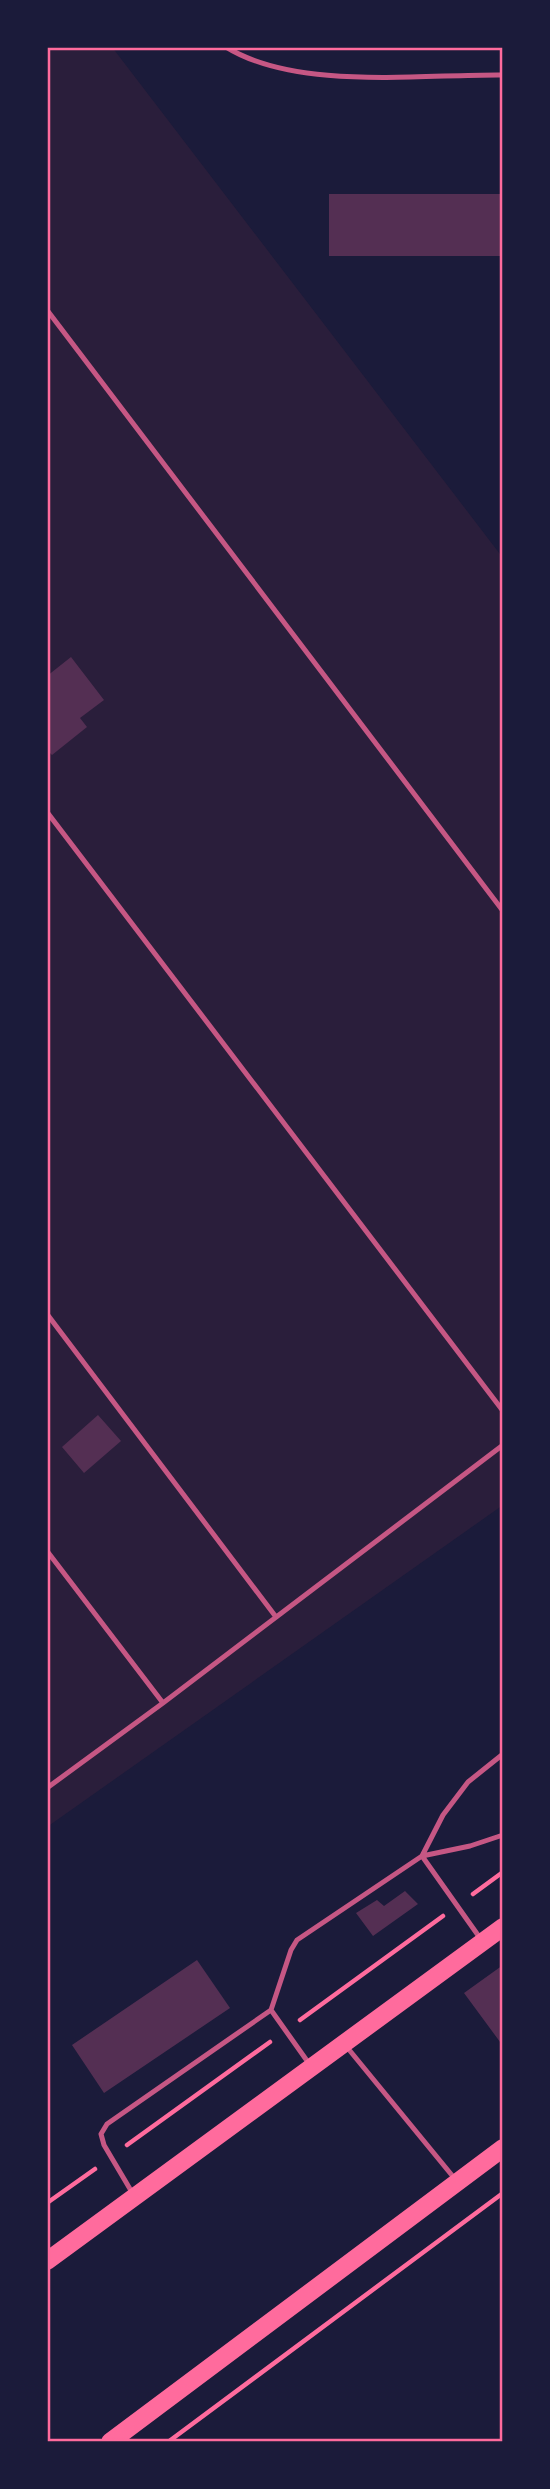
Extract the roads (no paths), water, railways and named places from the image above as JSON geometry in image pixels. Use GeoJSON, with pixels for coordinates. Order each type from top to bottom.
{"type":"FeatureCollection","features":[{"type":"Feature","properties":{"kind":"main road"},"geometry":{"type":"LineString","coordinates":[[47,2261],[503,1927]]}},
{"type":"Feature","properties":{"kind":"main road"},"geometry":{"type":"LineString","coordinates":[[110,2442],[503,2148]]}},
{"type":"Feature","properties":{"kind":"lane"},"geometry":{"type":"LineString","coordinates":[[226,47],[238,55],[277,68],[336,77],[503,75]]}},
{"type":"Feature","properties":{"kind":"lane"},"geometry":{"type":"LineString","coordinates":[[47,310],[503,911]]}},
{"type":"Feature","properties":{"kind":"lane"},"geometry":{"type":"LineString","coordinates":[[47,811],[503,1411]]}},
{"type":"Feature","properties":{"kind":"lane"},"geometry":{"type":"LineString","coordinates":[[47,1314],[276,1617]]}},
{"type":"Feature","properties":{"kind":"lane"},"geometry":{"type":"LineString","coordinates":[[47,1788],[503,1445]]}},
{"type":"Feature","properties":{"kind":"lane"},"geometry":{"type":"LineString","coordinates":[[47,1551],[163,1703]]}},
{"type":"Feature","properties":{"kind":"lane"},"geometry":{"type":"LineString","coordinates":[[422,1856],[443,1815],[468,1782],[503,1754]]}},
{"type":"Feature","properties":{"kind":"lane"},"geometry":{"type":"LineString","coordinates":[[135,2196],[104,2145],[101,2134],[104,2128],[271,2010],[291,1950],[297,1940],[422,1856],[470,1846],[503,1835]]}},
{"type":"Feature","properties":{"kind":"lane"},"geometry":{"type":"LineString","coordinates":[[422,1856],[482,1942]]}},
{"type":"Feature","properties":{"kind":"lane"},"geometry":{"type":"LineString","coordinates":[[271,2010],[312,2067]]}},
{"type":"Feature","properties":{"kind":"lane"},"geometry":{"type":"LineString","coordinates":[[344,2043],[457,2182]]}}]}
